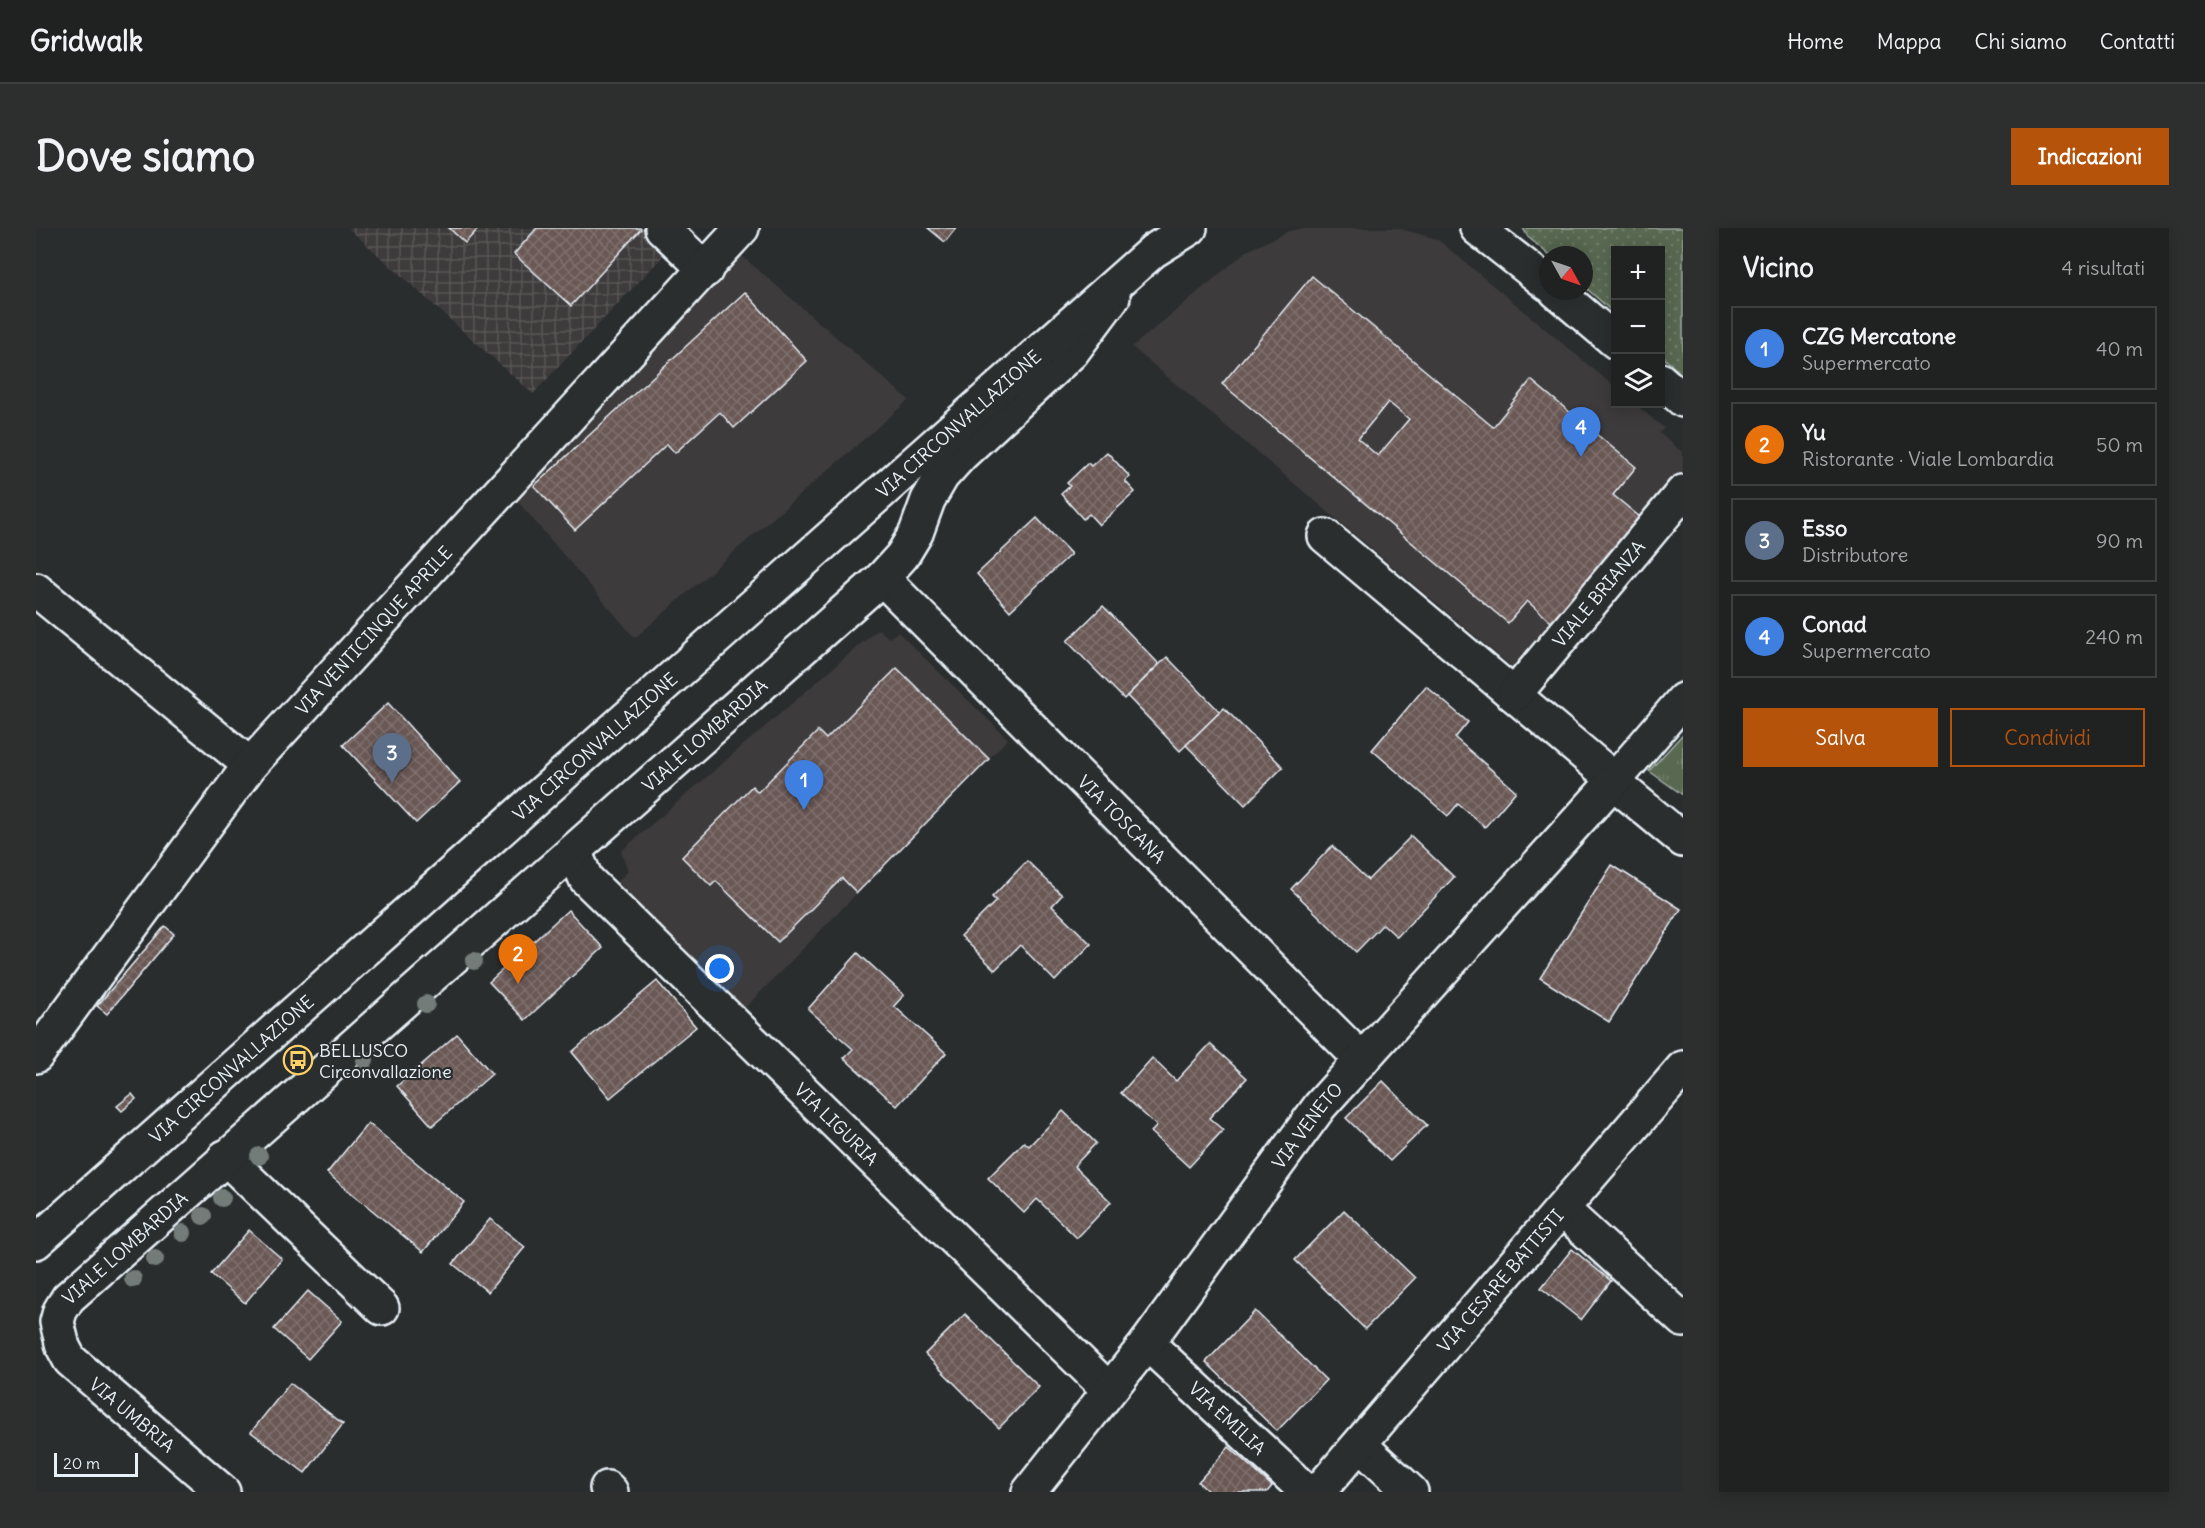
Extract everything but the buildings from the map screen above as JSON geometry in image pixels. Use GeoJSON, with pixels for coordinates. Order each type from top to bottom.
{"type":"FeatureCollection","features":[{"type":"Feature","properties":{"kind":"street"},"geometry":{"type":"LineString","coordinates":[[662,228],[706,270]]}},
{"type":"Feature","properties":{"kind":"street","name":"VIA VENTICINQUE APRILE"},"geometry":{"type":"LineString","coordinates":[[36,1056],[250,765],[706,270],[742,228]]}},
{"type":"Feature","properties":{"kind":"street","name":"VIA CIRCONVALLAZIONE"},"geometry":{"type":"LineString","coordinates":[[36,1242],[1153,250],[1190,228]]}},
{"type":"Feature","properties":{"kind":"street"},"geometry":{"type":"LineString","coordinates":[[1477,228],[1539,277]]}},
{"type":"Feature","properties":{"kind":"street"},"geometry":{"type":"LineString","coordinates":[[1508,228],[1539,271]]}},
{"type":"Feature","properties":{"kind":"street","name":"VIALE LOMBARDIA"},"geometry":{"type":"LineString","coordinates":[[47,1335],[69,1298],[225,1157],[882,578],[902,556],[916,533],[928,500],[942,476],[961,455],[1072,352],[1153,250]]}},
{"type":"Feature","properties":{"kind":"street"},"geometry":{"type":"LineString","coordinates":[[1567,300],[1611,338]]}},
{"type":"Feature","properties":{"kind":"street"},"geometry":{"type":"LineString","coordinates":[[1665,384],[1683,400]]}},
{"type":"Feature","properties":{"kind":"street","name":"VIALE BRIANZA"},"geometry":{"type":"LineString","coordinates":[[1514,695],[1683,492]]}},
{"type":"Feature","properties":{"kind":"street"},"geometry":{"type":"LineString","coordinates":[[1325,536],[1683,840]]}},
{"type":"Feature","properties":{"kind":"street","name":"VIA TOSCANA"},"geometry":{"type":"LineString","coordinates":[[882,578],[1362,1060]]}},
{"type":"Feature","properties":{"kind":"street"},"geometry":{"type":"LineString","coordinates":[[36,590],[250,765]]}},
{"type":"Feature","properties":{"kind":"street"},"geometry":{"type":"LineString","coordinates":[[1613,782],[1683,700]]}},
{"type":"Feature","properties":{"kind":"street","name":"VIA VENETO"},"geometry":{"type":"LineString","coordinates":[[1029,1492],[1147,1343],[1320,1106],[1613,782]]}},
{"type":"Feature","properties":{"kind":"street","name":"VIA LIGURIA"},"geometry":{"type":"LineString","coordinates":[[574,851],[586,879],[1109,1390]]}},
{"type":"Feature","properties":{"kind":"street","name":"VIA CESARE BATTISTI"},"geometry":{"type":"LineString","coordinates":[[1318,1492],[1683,1068]]}},
{"type":"Feature","properties":{"kind":"street"},"geometry":{"type":"LineString","coordinates":[[225,1157],[382,1308]]}},
{"type":"Feature","properties":{"kind":"street"},"geometry":{"type":"LineString","coordinates":[[1563,1210],[1683,1320]]}},
{"type":"Feature","properties":{"kind":"street","name":"VIA UMBRIA"},"geometry":{"type":"LineString","coordinates":[[47,1335],[63,1347],[74,1365],[222,1492]]}},
{"type":"Feature","properties":{"kind":"street","name":"VIA EMILIA"},"geometry":{"type":"LineString","coordinates":[[1147,1343],[1307,1492]]}},
{"type":"Feature","properties":{"kind":"street"},"geometry":{"type":"LineString","coordinates":[[1360,1445],[1411,1492]]}},
{"type":"Feature","properties":{"kind":"shaded area"},"geometry":{"type":"Polygon","coordinates":[[[348,228],[672,228],[681,237],[533,394],[348,228]]]}},
{"type":"Feature","properties":{"kind":"shaded area"},"geometry":{"type":"Polygon","coordinates":[[[1304,228],[1397,228],[1437,239],[1611,384],[1611,408],[1640,408],[1664,428],[1659,433],[1683,453],[1683,479],[1518,672],[1132,347],[1247,251],[1289,231],[1304,228]]]}},
{"type":"Feature","properties":{"kind":"shaded area"},"geometry":{"type":"Polygon","coordinates":[[[741,255],[909,400],[635,638],[513,496],[741,255]]]}},
{"type":"Feature","properties":{"kind":"shaded area"},"geometry":{"type":"Polygon","coordinates":[[[878,629],[889,638],[898,632],[1008,739],[744,1009],[616,883],[628,871],[621,851],[878,629]]]}},
{"type":"Feature","properties":{"kind":"green space"},"geometry":{"type":"Polygon","coordinates":[[[1523,228],[1683,228],[1683,376],[1665,359],[1665,246],[1611,246],[1611,310],[1593,294],[1593,246],[1539,246],[1528,237],[1523,228]]]}},
{"type":"Feature","properties":{"kind":"green space"},"geometry":{"type":"Polygon","coordinates":[[[1683,734],[1683,795],[1649,771],[1683,734]]]}},
{"type":"Feature","properties":{"kind":"place","name":"Conad"},"geometry":{"type":"Point","coordinates":[1581,457]}},
{"type":"Feature","properties":{"kind":"place","name":"Esso"},"geometry":{"type":"Point","coordinates":[392,783]}},
{"type":"Feature","properties":{"kind":"place","name":"CZG Mercatone"},"geometry":{"type":"Point","coordinates":[804,810]}},
{"type":"Feature","properties":{"kind":"place","name":"Yu"},"geometry":{"type":"Point","coordinates":[518,984]}},
{"type":"Feature","properties":{"kind":"place","name":"BELLUSCO Circonvallazione"},"geometry":{"type":"Point","coordinates":[298,1060]}}]}
